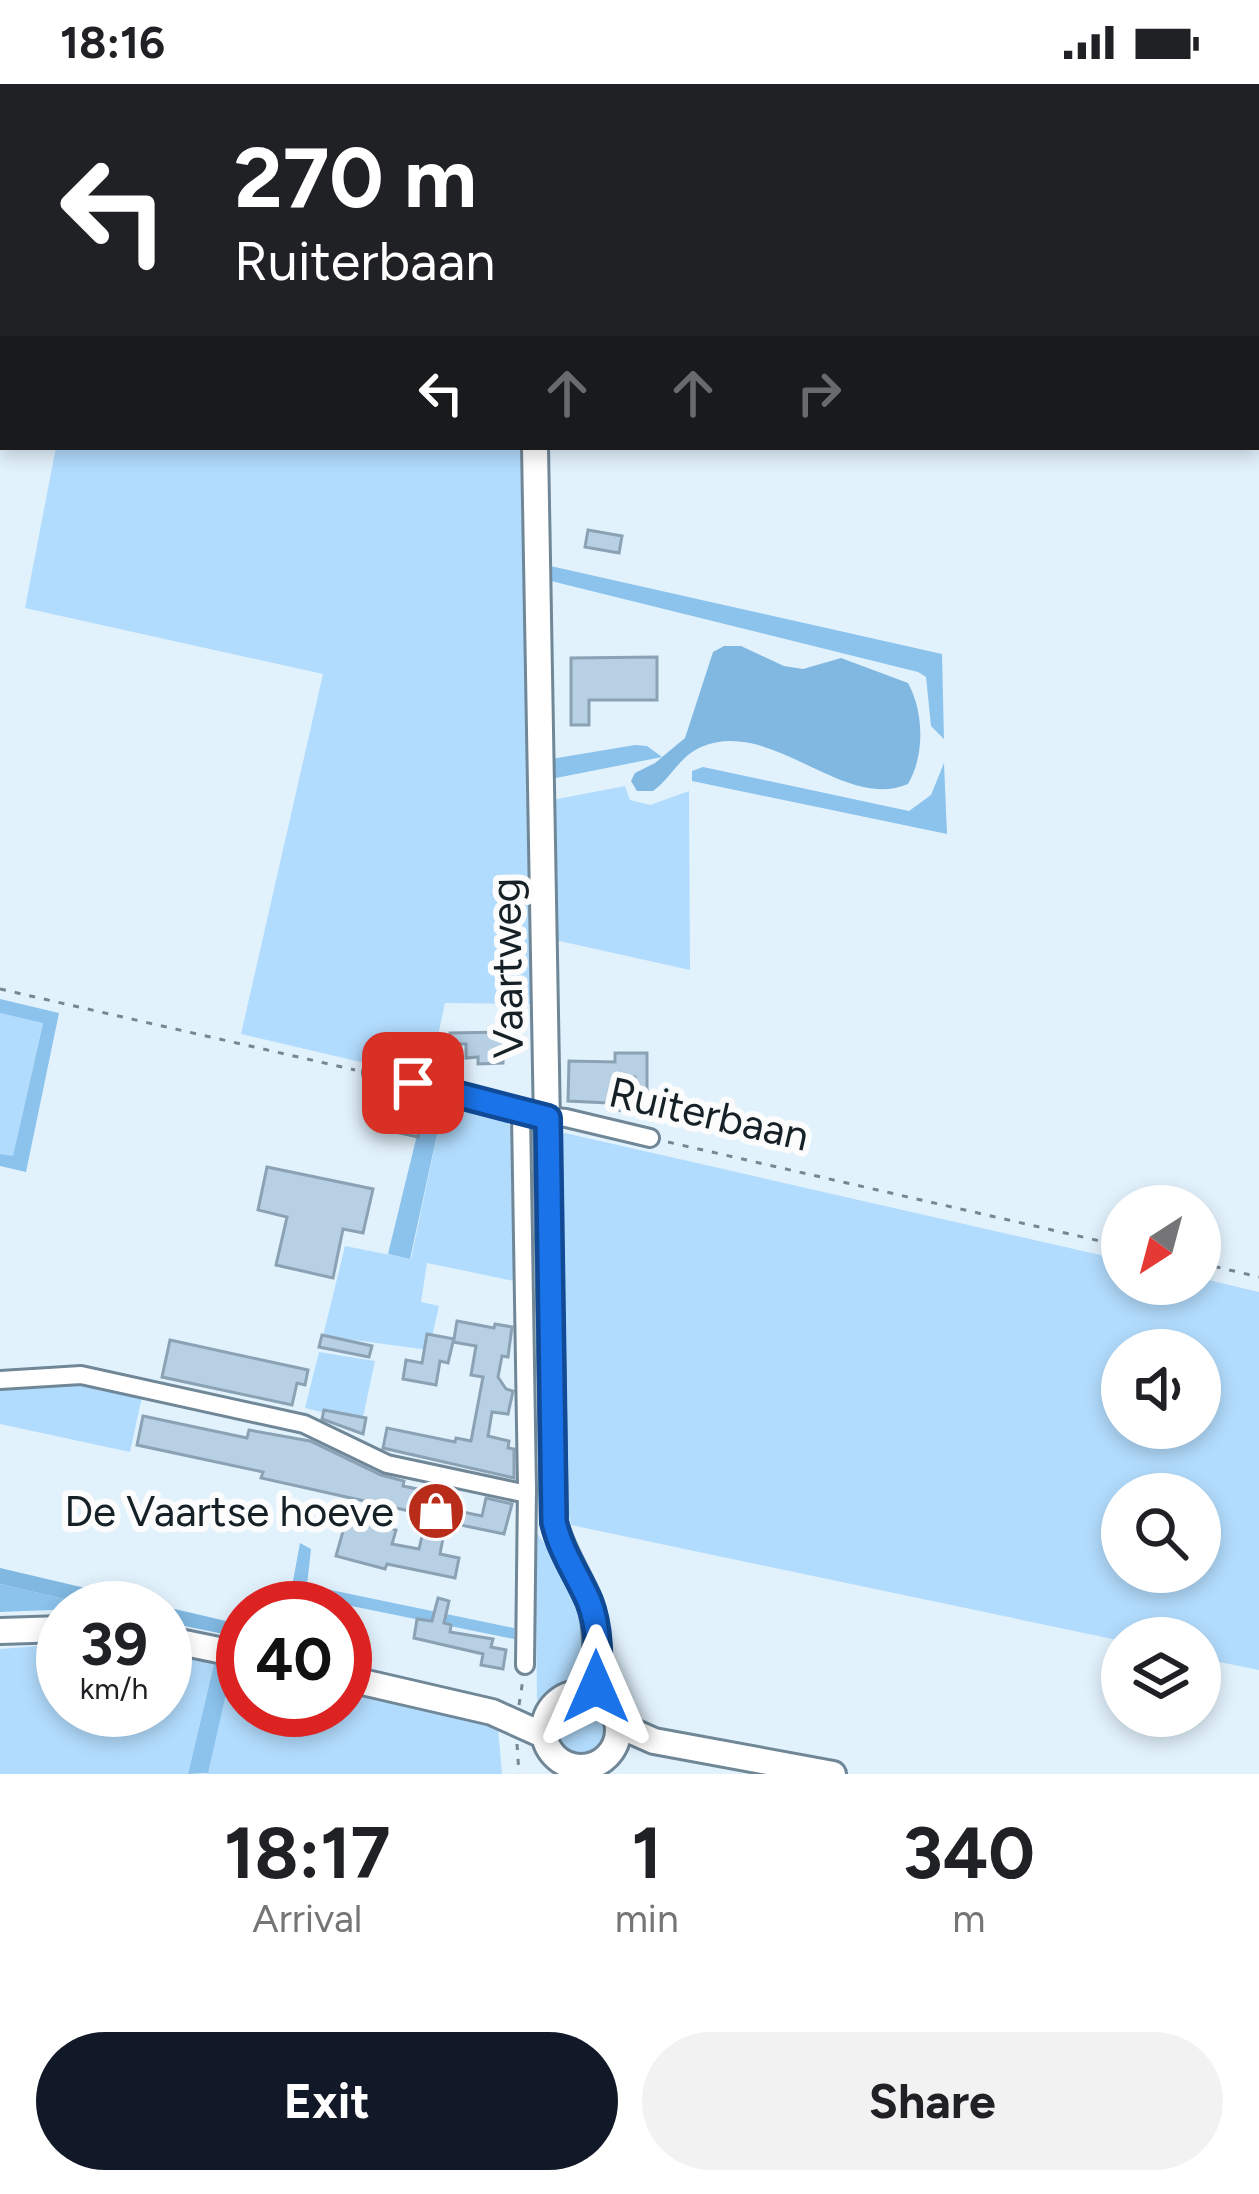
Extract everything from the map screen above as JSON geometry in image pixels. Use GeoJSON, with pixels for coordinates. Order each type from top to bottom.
{"type":"FeatureCollection","features":[{"type":"Feature","properties":{"kind":"street","name":"Vaartweg"},"geometry":{"type":"LineString","coordinates":[[535,450],[553,1487],[560,1546],[589,1602],[596,1630],[586,1695]]}},
{"type":"Feature","properties":{"kind":"street","name":"Ruiterbaan"},"geometry":{"type":"LineString","coordinates":[[372,1073],[521,1114],[650,1138]]}},
{"type":"Feature","properties":{"kind":"street","name":"Vaartweg"},"geometry":{"type":"LineString","coordinates":[[521,1114],[525,1665]]}},
{"type":"Feature","properties":{"kind":"street"},"geometry":{"type":"LineString","coordinates":[[0,1380],[16,1382],[57,1374],[125,1384],[304,1424],[387,1464],[527,1491],[553,1487]]}},
{"type":"Feature","properties":{"kind":"street"},"geometry":{"type":"LineString","coordinates":[[0,1631],[36,1630]]}},
{"type":"Feature","properties":{"kind":"street"},"geometry":{"type":"LineString","coordinates":[[372,1684],[546,1723]]}},
{"type":"Feature","properties":{"kind":"street"},"geometry":{"type":"LineString","coordinates":[[586,1695],[611,1709],[616,1736],[601,1762],[570,1769],[546,1723],[556,1702],[586,1695]]}},
{"type":"Feature","properties":{"kind":"street"},"geometry":{"type":"LineString","coordinates":[[616,1736],[833,1774]]}},
{"type":"Feature","properties":{"kind":"path"},"geometry":{"type":"LineString","coordinates":[[0,989],[372,1073]]}},
{"type":"Feature","properties":{"kind":"path","name":"Ruiterbaan"},"geometry":{"type":"LineString","coordinates":[[650,1138],[1101,1241]]}},
{"type":"Feature","properties":{"kind":"path"},"geometry":{"type":"LineString","coordinates":[[1221,1268],[1259,1277]]}},
{"type":"Feature","properties":{"kind":"shaded area"},"geometry":{"type":"Polygon","coordinates":[[[55,450],[520,450],[533,1004],[445,1003],[429,1078],[241,1034],[323,674],[25,608],[55,450]]]}},
{"type":"Feature","properties":{"kind":"shaded area"},"geometry":{"type":"Polygon","coordinates":[[[546,565],[942,654],[944,739],[931,726],[926,677],[918,672],[547,580],[546,565]]]}},
{"type":"Feature","properties":{"kind":"shaded area"},"geometry":{"type":"Polygon","coordinates":[[[741,646],[784,666],[803,669],[841,658],[908,683],[920,733],[908,784],[883,789],[858,786],[781,753],[728,741],[693,751],[653,791],[637,791],[631,781],[635,773],[685,738],[713,652],[741,646]]]}},
{"type":"Feature","properties":{"kind":"shaded area"},"geometry":{"type":"Polygon","coordinates":[[[647,746],[662,757],[551,779],[551,759],[647,746]]]}},
{"type":"Feature","properties":{"kind":"shaded area"},"geometry":{"type":"Polygon","coordinates":[[[944,763],[947,834],[692,781],[692,771],[703,767],[909,811],[931,795],[944,763]]]}},
{"type":"Feature","properties":{"kind":"shaded area"},"geometry":{"type":"Polygon","coordinates":[[[625,786],[630,800],[650,805],[689,791],[690,970],[555,940],[552,800],[625,786]]]}},
{"type":"Feature","properties":{"kind":"shaded area"},"geometry":{"type":"Polygon","coordinates":[[[0,999],[59,1013],[26,1172],[0,1166],[0,1154],[13,1156],[43,1023],[0,1013],[0,999]]]}},
{"type":"Feature","properties":{"kind":"shaded area"},"geometry":{"type":"Polygon","coordinates":[[[0,1013],[43,1022],[13,1157],[0,1154],[0,1013]]]}},
{"type":"Feature","properties":{"kind":"shaded area"},"geometry":{"type":"Polygon","coordinates":[[[426,1098],[444,1102],[410,1259],[388,1254],[426,1098]]]}},
{"type":"Feature","properties":{"kind":"shaded area"},"geometry":{"type":"Polygon","coordinates":[[[444,1102],[503,1118],[512,1128],[514,1281],[427,1263],[421,1302],[439,1306],[429,1350],[323,1336],[345,1246],[411,1259],[444,1102]]]}},
{"type":"Feature","properties":{"kind":"shaded area"},"geometry":{"type":"Polygon","coordinates":[[[565,1133],[1101,1255],[1101,1305],[1221,1305],[1221,1283],[1259,1292],[1259,1670],[1221,1662],[1221,1617],[1101,1617],[1101,1637],[571,1525],[562,1480],[559,1135],[565,1133]]]}},
{"type":"Feature","properties":{"kind":"shaded area"},"geometry":{"type":"Polygon","coordinates":[[[319,1352],[375,1361],[362,1422],[305,1408],[319,1352]]]}},
{"type":"Feature","properties":{"kind":"shaded area"},"geometry":{"type":"Polygon","coordinates":[[[67,1379],[142,1397],[130,1452],[0,1424],[0,1387],[18,1390],[67,1379]]]}},
{"type":"Feature","properties":{"kind":"shaded area"},"geometry":{"type":"Polygon","coordinates":[[[535,1531],[573,1590],[582,1648],[572,1684],[537,1700],[535,1531]]]}},
{"type":"Feature","properties":{"kind":"shaded area"},"geometry":{"type":"Polygon","coordinates":[[[300,1543],[311,1549],[307,1581],[293,1581],[300,1543]]]}},
{"type":"Feature","properties":{"kind":"shaded area"},"geometry":{"type":"Polygon","coordinates":[[[0,1568],[55,1581],[36,1581],[36,1592],[0,1584],[0,1568]]]}},
{"type":"Feature","properties":{"kind":"shaded area"},"geometry":{"type":"Polygon","coordinates":[[[0,1584],[36,1592],[36,1611],[0,1612],[0,1584]]]}},
{"type":"Feature","properties":{"kind":"shaded area"},"geometry":{"type":"Polygon","coordinates":[[[372,1599],[514,1628],[514,1639],[372,1610],[372,1599]]]}},
{"type":"Feature","properties":{"kind":"shaded area"},"geometry":{"type":"Polygon","coordinates":[[[192,1613],[216,1619],[216,1632],[192,1628],[192,1613]]]}},
{"type":"Feature","properties":{"kind":"shaded area"},"geometry":{"type":"Polygon","coordinates":[[[36,1646],[36,1737],[192,1737],[192,1660],[214,1664],[188,1774],[0,1774],[0,1649],[36,1646]]]}},
{"type":"Feature","properties":{"kind":"shaded area"},"geometry":{"type":"Polygon","coordinates":[[[216,1664],[216,1737],[208,1773],[188,1774],[216,1664]]]}},
{"type":"Feature","properties":{"kind":"shaded area"},"geometry":{"type":"Polygon","coordinates":[[[372,1699],[498,1728],[502,1774],[207,1774],[216,1736],[372,1737],[372,1699]]]}},
{"type":"Feature","properties":{"kind":"shaded area"},"geometry":{"type":"Polygon","coordinates":[[[579,1704],[598,1711],[605,1730],[598,1749],[579,1756],[560,1749],[553,1730],[560,1711],[579,1704]]]}},
{"type":"Feature","properties":{"kind":"building"},"geometry":{"type":"Polygon","coordinates":[[[588,530],[622,536],[619,553],[585,547],[588,530]]]}},
{"type":"Feature","properties":{"kind":"building"},"geometry":{"type":"Polygon","coordinates":[[[657,657],[657,700],[589,700],[589,725],[571,725],[571,658],[657,657]]]}},
{"type":"Feature","properties":{"kind":"building"},"geometry":{"type":"Polygon","coordinates":[[[503,1032],[503,1063],[478,1064],[478,1057],[466,1058],[466,1044],[450,1044],[450,1033],[503,1032]]]}},
{"type":"Feature","properties":{"kind":"building"},"geometry":{"type":"Polygon","coordinates":[[[615,1053],[647,1053],[647,1105],[661,1109],[660,1115],[630,1113],[607,1107],[608,1103],[568,1101],[569,1061],[615,1062],[615,1053]],[[613,1077],[613,1096],[634,1102],[635,1077],[613,1077]]]}},
{"type":"Feature","properties":{"kind":"building"},"geometry":{"type":"Polygon","coordinates":[[[390,1111],[421,1120],[418,1137],[386,1130],[390,1111]]]}},
{"type":"Feature","properties":{"kind":"building"},"geometry":{"type":"Polygon","coordinates":[[[267,1167],[373,1189],[363,1233],[343,1229],[333,1278],[276,1265],[287,1217],[258,1210],[267,1167]]]}},
{"type":"Feature","properties":{"kind":"building"},"geometry":{"type":"Polygon","coordinates":[[[457,1321],[512,1327],[508,1357],[502,1356],[498,1377],[513,1391],[508,1414],[492,1412],[488,1436],[509,1441],[508,1448],[514,1449],[514,1478],[383,1448],[387,1428],[471,1441],[483,1377],[471,1375],[476,1346],[453,1342],[448,1363],[440,1361],[436,1385],[403,1379],[406,1360],[422,1363],[427,1334],[454,1339],[457,1321]]]}},
{"type":"Feature","properties":{"kind":"building"},"geometry":{"type":"Polygon","coordinates":[[[322,1335],[372,1346],[369,1357],[319,1347],[322,1335]]]}},
{"type":"Feature","properties":{"kind":"building"},"geometry":{"type":"Polygon","coordinates":[[[170,1340],[308,1370],[305,1385],[297,1383],[292,1405],[162,1377],[170,1340]]]}},
{"type":"Feature","properties":{"kind":"building"},"geometry":{"type":"Polygon","coordinates":[[[324,1410],[366,1418],[363,1434],[322,1419],[324,1410]]]}},
{"type":"Feature","properties":{"kind":"building"},"geometry":{"type":"Polygon","coordinates":[[[143,1416],[247,1438],[249,1430],[310,1441],[404,1481],[403,1486],[456,1497],[453,1510],[482,1516],[486,1498],[512,1504],[504,1534],[446,1522],[440,1554],[459,1558],[455,1578],[387,1564],[385,1569],[336,1556],[347,1517],[396,1530],[392,1544],[419,1549],[426,1519],[417,1517],[418,1513],[261,1478],[263,1472],[137,1445],[143,1416]]]}},
{"type":"Feature","properties":{"kind":"building"},"geometry":{"type":"Polygon","coordinates":[[[438,1598],[449,1601],[444,1623],[451,1625],[450,1632],[493,1639],[491,1647],[506,1650],[503,1669],[481,1665],[483,1654],[414,1638],[417,1619],[432,1621],[438,1598]]]}},
{"type":"Feature","properties":{"kind":"place","name":"De Vaartse hoeve"},"geometry":{"type":"Point","coordinates":[436,1511]}},
{"type":"Feature","properties":{"kind":"route"},"geometry":{"type":"LineString","coordinates":[[413,1083],[548,1118],[554,1522],[560,1546],[589,1602],[596,1630],[596,1687]]}}]}
